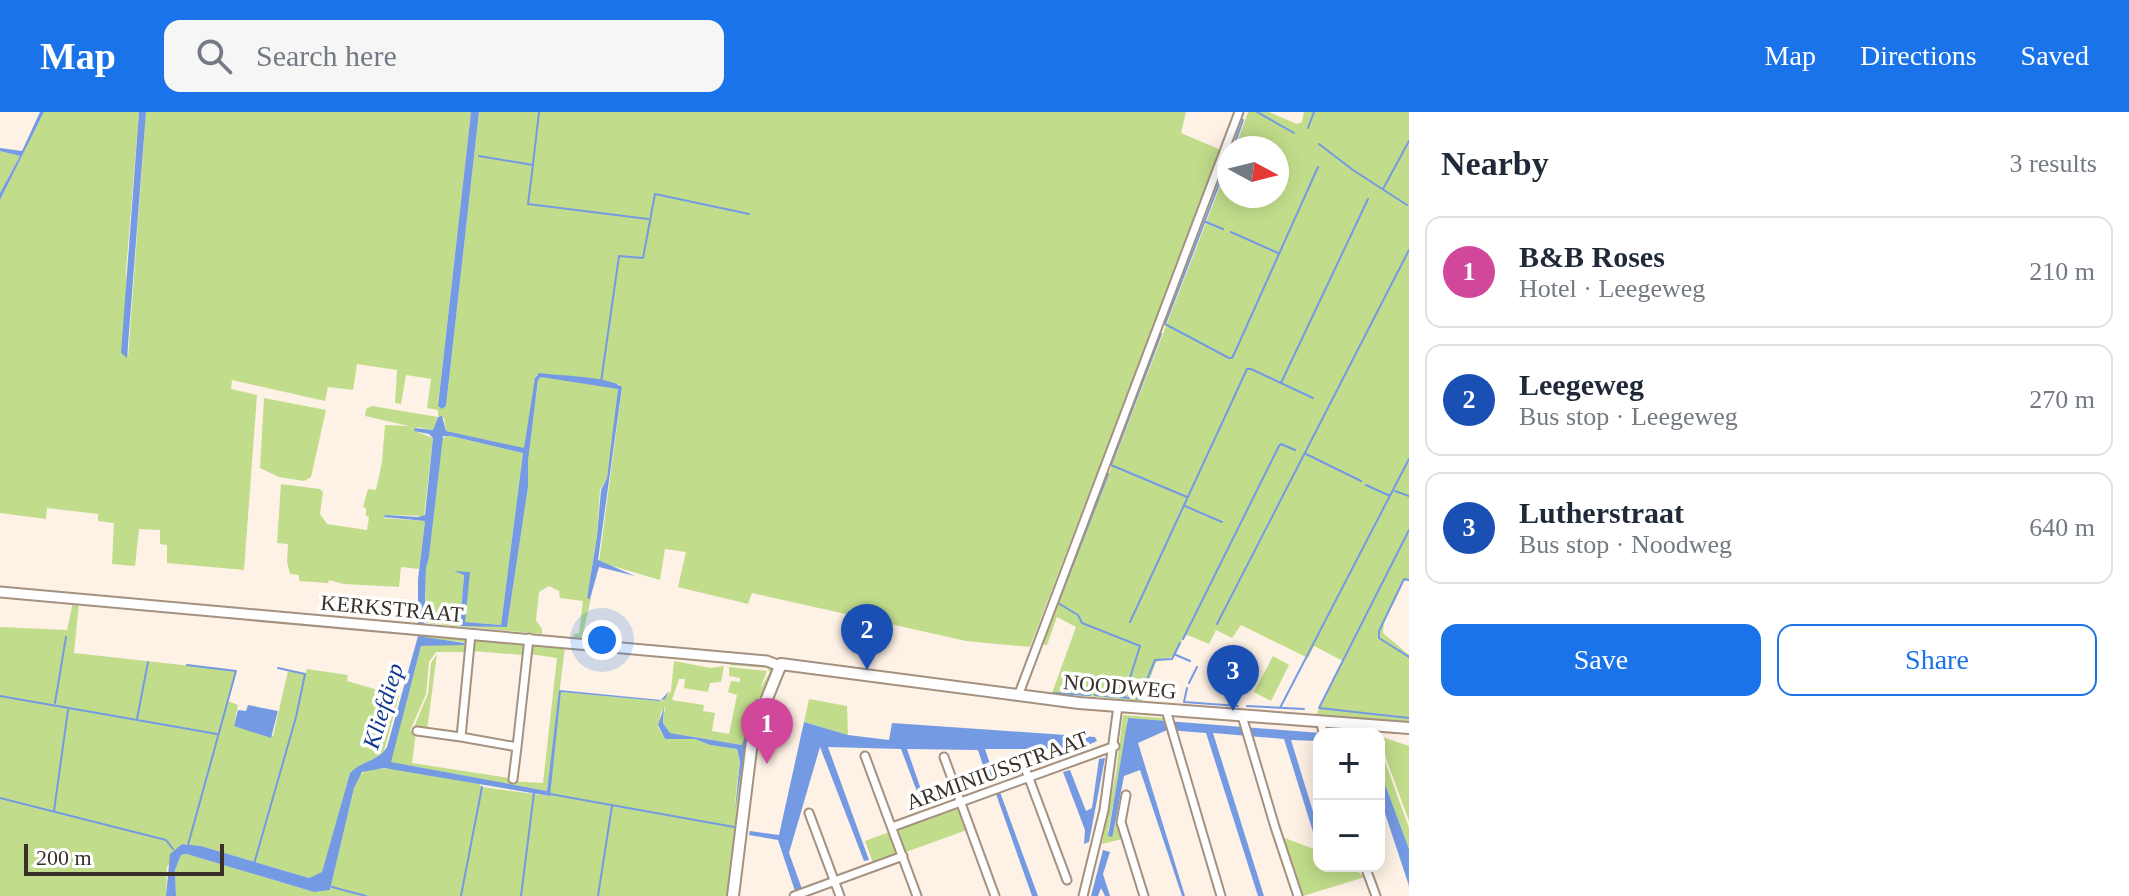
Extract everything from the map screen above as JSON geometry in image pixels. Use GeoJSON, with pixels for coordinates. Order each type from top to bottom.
{"type":"FeatureCollection","features":[{"type":"Feature","properties":{"kind":"main road","name":"NOODWEG"},"geometry":{"type":"LineString","coordinates":[[780,666],[789,664],[1018,696],[1322,728]]}},
{"type":"Feature","properties":{"kind":"main road"},"geometry":{"type":"LineString","coordinates":[[733,896],[753,733],[780,666]]}},
{"type":"Feature","properties":{"kind":"main road","name":"NOODWEG"},"geometry":{"type":"LineString","coordinates":[[1385,728],[1409,728]]}},
{"type":"Feature","properties":{"kind":"street"},"geometry":{"type":"LineString","coordinates":[[1018,696],[1239,112]]}},
{"type":"Feature","properties":{"kind":"street","name":"KERKSTRAAT"},"geometry":{"type":"LineString","coordinates":[[0,592],[529,638],[767,661],[780,666]]}},
{"type":"Feature","properties":{"kind":"street"},"geometry":{"type":"LineString","coordinates":[[461,737],[471,634]]}},
{"type":"Feature","properties":{"kind":"street"},"geometry":{"type":"LineString","coordinates":[[513,779],[529,638]]}},
{"type":"Feature","properties":{"kind":"street"},"geometry":{"type":"LineString","coordinates":[[1083,896],[1101,829],[1115,746],[1118,706]]}},
{"type":"Feature","properties":{"kind":"street"},"geometry":{"type":"LineString","coordinates":[[1166,713],[1221,896]]}},
{"type":"Feature","properties":{"kind":"street"},"geometry":{"type":"LineString","coordinates":[[1243,719],[1298,896]]}},
{"type":"Feature","properties":{"kind":"street"},"geometry":{"type":"LineString","coordinates":[[417,731],[517,747]]}},
{"type":"Feature","properties":{"kind":"street","name":"ARMINIUSSTRAAT"},"geometry":{"type":"LineString","coordinates":[[892,827],[1115,746]]}},
{"type":"Feature","properties":{"kind":"street"},"geometry":{"type":"LineString","coordinates":[[865,756],[917,896]]}},
{"type":"Feature","properties":{"kind":"street"},"geometry":{"type":"LineString","coordinates":[[944,757],[995,896]]}},
{"type":"Feature","properties":{"kind":"street"},"geometry":{"type":"LineString","coordinates":[[1021,757],[1067,880]]}},
{"type":"Feature","properties":{"kind":"street"},"geometry":{"type":"LineString","coordinates":[[1126,795],[1121,822],[1144,896]]}},
{"type":"Feature","properties":{"kind":"street"},"geometry":{"type":"LineString","coordinates":[[809,813],[840,896]]}},
{"type":"Feature","properties":{"kind":"street"},"geometry":{"type":"LineString","coordinates":[[794,896],[903,856]]}},
{"type":"Feature","properties":{"kind":"street"},"geometry":{"type":"LineString","coordinates":[[1367,872],[1376,896]]}},
{"type":"Feature","properties":{"kind":"green space"},"geometry":{"type":"Polygon","coordinates":[[[44,112],[139,112],[126,271],[128,358],[146,112],[471,112],[438,405],[442,409],[446,406],[479,112],[1186,112],[1181,133],[1217,148],[1217,160],[1030,647],[966,641],[752,593],[748,604],[678,587],[686,552],[665,549],[660,580],[599,562],[622,388],[619,384],[536,375],[525,449],[446,431],[444,418],[438,416],[438,410],[427,408],[431,379],[406,375],[401,404],[395,403],[397,370],[357,364],[353,390],[328,387],[325,401],[232,380],[231,389],[257,395],[244,570],[167,563],[167,545],[160,544],[160,530],[139,529],[135,566],[112,564],[114,523],[98,521],[98,514],[47,508],[46,519],[0,513],[0,200],[44,112]]]}},
{"type":"Feature","properties":{"kind":"green space"},"geometry":{"type":"Polygon","coordinates":[[[1248,112],[1269,112],[1297,124],[1302,122],[1304,112],[1409,112],[1409,581],[1404,581],[1384,623],[1383,633],[1409,655],[1409,725],[1316,715],[1343,661],[1314,646],[1308,658],[1241,625],[1232,638],[1216,630],[1209,644],[1185,634],[1175,656],[1156,662],[1142,701],[1052,693],[1076,627],[1057,617],[1047,645],[1040,644],[1058,605],[1217,194],[1217,208],[1289,208],[1289,136],[1239,136],[1248,112]]]}},
{"type":"Feature","properties":{"kind":"green space"},"geometry":{"type":"Polygon","coordinates":[[[0,151],[20,156],[0,193],[0,151]]]}},
{"type":"Feature","properties":{"kind":"green space"},"geometry":{"type":"Polygon","coordinates":[[[541,377],[617,387],[619,391],[607,478],[600,490],[587,598],[591,598],[582,638],[573,637],[579,633],[583,601],[560,598],[559,591],[549,586],[539,592],[536,620],[542,634],[425,623],[426,568],[442,439],[447,435],[523,453],[501,625],[465,622],[464,575],[460,625],[507,627],[528,487],[528,461],[538,380],[541,377]]]}},
{"type":"Feature","properties":{"kind":"green space"},"geometry":{"type":"Polygon","coordinates":[[[264,398],[326,410],[311,477],[304,481],[279,477],[260,468],[264,398]]]}},
{"type":"Feature","properties":{"kind":"green space"},"geometry":{"type":"Polygon","coordinates":[[[372,406],[438,417],[433,430],[417,427],[415,431],[433,438],[424,516],[386,515],[383,518],[425,521],[419,569],[401,567],[399,587],[344,584],[329,580],[328,583],[299,581],[299,575],[290,574],[288,544],[277,543],[281,484],[320,489],[323,492],[320,514],[327,524],[367,530],[369,517],[363,507],[368,489],[376,490],[385,425],[409,426],[365,416],[366,409],[372,406]]]}},
{"type":"Feature","properties":{"kind":"green space"},"geometry":{"type":"Polygon","coordinates":[[[73,602],[79,603],[74,653],[236,671],[228,701],[238,705],[234,726],[273,736],[288,671],[305,674],[307,669],[348,675],[347,681],[399,696],[384,751],[350,773],[322,873],[309,878],[201,846],[182,844],[167,867],[166,896],[0,896],[0,627],[67,630],[73,602]]]}},
{"type":"Feature","properties":{"kind":"green space"},"geometry":{"type":"Polygon","coordinates":[[[424,635],[467,638],[467,652],[436,652],[429,662],[426,694],[410,731],[416,732],[412,763],[509,778],[510,781],[543,783],[557,658],[530,654],[531,643],[565,647],[547,791],[390,762],[421,646],[465,644],[424,638],[424,635]]]}},
{"type":"Feature","properties":{"kind":"green space"},"geometry":{"type":"Polygon","coordinates":[[[477,637],[523,641],[524,655],[472,651],[473,641],[477,637]]]}},
{"type":"Feature","properties":{"kind":"green space"},"geometry":{"type":"Polygon","coordinates":[[[437,654],[427,730],[414,727],[428,694],[431,663],[437,654]]]}},
{"type":"Feature","properties":{"kind":"green space"},"geometry":{"type":"Polygon","coordinates":[[[1273,656],[1289,665],[1271,701],[1254,692],[1273,656]]]}},
{"type":"Feature","properties":{"kind":"green space"},"geometry":{"type":"Polygon","coordinates":[[[674,661],[711,668],[724,666],[721,682],[710,683],[708,692],[684,688],[685,679],[679,679],[672,700],[704,705],[703,711],[715,713],[712,731],[729,734],[737,695],[728,692],[731,681],[740,682],[740,678],[729,676],[729,667],[767,671],[760,689],[770,672],[767,668],[730,665],[730,662],[771,665],[773,668],[755,717],[728,896],[176,896],[175,870],[181,855],[188,854],[314,892],[330,890],[354,788],[364,772],[373,769],[402,770],[482,787],[549,796],[561,692],[662,701],[671,691],[674,661]],[[665,707],[658,727],[665,739],[695,739],[737,749],[740,761],[734,810],[745,742],[742,745],[670,733],[663,723],[665,707]]]}},
{"type":"Feature","properties":{"kind":"green space"},"geometry":{"type":"Polygon","coordinates":[[[809,699],[847,706],[848,735],[804,722],[809,699]]]}},
{"type":"Feature","properties":{"kind":"green space"},"geometry":{"type":"Polygon","coordinates":[[[1123,715],[1163,718],[1163,721],[1127,719],[1126,740],[1108,831],[1113,834],[1116,821],[1119,822],[1122,839],[1102,844],[1116,772],[1123,715]]]}},
{"type":"Feature","properties":{"kind":"green space"},"geometry":{"type":"Polygon","coordinates":[[[1385,738],[1409,746],[1409,821],[1385,755],[1385,738]]]}},
{"type":"Feature","properties":{"kind":"green space"},"geometry":{"type":"Polygon","coordinates":[[[1385,762],[1409,828],[1409,849],[1385,784],[1385,762]]]}},
{"type":"Feature","properties":{"kind":"green space"},"geometry":{"type":"Polygon","coordinates":[[[958,806],[967,830],[906,852],[898,830],[958,806]]]}},
{"type":"Feature","properties":{"kind":"green space"},"geometry":{"type":"Polygon","coordinates":[[[889,832],[897,854],[873,863],[865,841],[889,832]]]}},
{"type":"Feature","properties":{"kind":"green space"},"geometry":{"type":"Polygon","coordinates":[[[1282,837],[1313,849],[1313,872],[1358,872],[1365,877],[1303,896],[1282,837]]]}},
{"type":"Feature","properties":{"kind":"water"},"geometry":{"type":"Polygon","coordinates":[[[40,112],[44,112],[0,200],[0,193],[20,156],[0,151],[0,148],[22,151],[40,112]]]}},
{"type":"Feature","properties":{"kind":"water"},"geometry":{"type":"Polygon","coordinates":[[[139,112],[146,112],[127,358],[121,353],[139,112]]]}},
{"type":"Feature","properties":{"kind":"water"},"geometry":{"type":"Polygon","coordinates":[[[471,112],[479,112],[446,406],[442,409],[438,406],[471,112]]]}},
{"type":"Feature","properties":{"kind":"water"},"geometry":{"type":"Polygon","coordinates":[[[539,373],[595,379],[622,387],[598,560],[635,576],[599,567],[590,599],[587,598],[618,389],[541,377],[538,380],[528,461],[528,487],[507,627],[460,626],[464,575],[454,571],[470,572],[465,622],[501,625],[523,453],[443,436],[426,568],[424,637],[465,643],[421,646],[391,762],[547,791],[559,690],[661,700],[669,691],[665,699],[659,701],[561,692],[550,796],[384,768],[362,772],[354,788],[330,890],[314,892],[187,854],[181,855],[175,870],[176,896],[166,896],[170,854],[182,844],[201,846],[309,878],[322,872],[350,773],[387,747],[418,636],[418,579],[425,521],[383,517],[425,515],[433,438],[414,431],[415,428],[433,430],[438,417],[442,416],[446,431],[524,448],[535,378],[539,373]]]}},
{"type":"Feature","properties":{"kind":"water"},"geometry":{"type":"Polygon","coordinates":[[[756,699],[748,728],[735,811],[740,761],[737,749],[695,739],[665,739],[658,725],[664,707],[663,723],[670,733],[742,745],[756,699]]]}},
{"type":"Feature","properties":{"kind":"water"},"geometry":{"type":"Polygon","coordinates":[[[248,705],[278,711],[271,738],[234,726],[238,710],[246,711],[248,705]]]}},
{"type":"Feature","properties":{"kind":"water"},"geometry":{"type":"Polygon","coordinates":[[[1128,718],[1313,732],[1313,741],[1291,740],[1313,812],[1313,832],[1284,739],[1213,733],[1264,896],[1258,896],[1206,733],[1167,730],[1138,743],[1185,896],[1182,896],[1140,770],[1124,776],[1113,834],[1112,837],[1108,836],[1128,718]]]}},
{"type":"Feature","properties":{"kind":"water"},"geometry":{"type":"Polygon","coordinates":[[[804,722],[848,735],[889,740],[892,723],[1095,737],[1097,741],[1077,750],[1061,749],[1063,757],[1060,758],[1056,749],[985,749],[996,782],[989,784],[978,750],[907,749],[926,804],[922,805],[901,749],[828,747],[869,860],[864,861],[820,747],[789,853],[802,889],[795,891],[778,840],[749,835],[750,831],[779,835],[804,722]]]}},
{"type":"Feature","properties":{"kind":"water"},"geometry":{"type":"Polygon","coordinates":[[[1105,758],[1089,842],[1084,844],[1085,830],[1063,772],[1070,770],[1086,811],[1092,808],[1099,759],[1105,758]]]}},
{"type":"Feature","properties":{"kind":"water"},"geometry":{"type":"Polygon","coordinates":[[[1385,784],[1409,849],[1409,886],[1385,813],[1385,784]]]}},
{"type":"Feature","properties":{"kind":"water"},"geometry":{"type":"Polygon","coordinates":[[[1000,792],[1038,896],[1032,896],[996,794],[1000,792]]]}},
{"type":"Feature","properties":{"kind":"water"},"geometry":{"type":"Polygon","coordinates":[[[1103,850],[1110,852],[1103,874],[1110,896],[1105,896],[1101,888],[1098,896],[1091,896],[1103,850]]]}},
{"type":"Feature","properties":{"kind":"waterway"},"geometry":{"type":"LineString","coordinates":[[533,164],[539,112]]}},
{"type":"Feature","properties":{"kind":"waterway"},"geometry":{"type":"LineString","coordinates":[[1257,112],[1294,133]]}},
{"type":"Feature","properties":{"kind":"waterway"},"geometry":{"type":"LineString","coordinates":[[1308,128],[1314,112]]}},
{"type":"Feature","properties":{"kind":"waterway"},"geometry":{"type":"LineString","coordinates":[[1237,136],[1243,120]]}},
{"type":"Feature","properties":{"kind":"waterway"},"geometry":{"type":"LineString","coordinates":[[1383,189],[1409,141]]}},
{"type":"Feature","properties":{"kind":"waterway"},"geometry":{"type":"LineString","coordinates":[[1319,144],[1407,205]]}},
{"type":"Feature","properties":{"kind":"waterway"},"geometry":{"type":"LineString","coordinates":[[479,156],[533,165],[528,204],[648,219]]}},
{"type":"Feature","properties":{"kind":"waterway"},"geometry":{"type":"LineString","coordinates":[[1217,189],[1165,324],[1232,358],[1318,167]]}},
{"type":"Feature","properties":{"kind":"waterway"},"geometry":{"type":"LineString","coordinates":[[601,382],[619,256],[643,258],[655,194],[749,214]]}},
{"type":"Feature","properties":{"kind":"waterway"},"geometry":{"type":"LineString","coordinates":[[1281,383],[1368,199]]}},
{"type":"Feature","properties":{"kind":"waterway"},"geometry":{"type":"LineString","coordinates":[[1206,222],[1223,229]]}},
{"type":"Feature","properties":{"kind":"waterway"},"geometry":{"type":"LineString","coordinates":[[1231,232],[1278,253]]}},
{"type":"Feature","properties":{"kind":"waterway"},"geometry":{"type":"LineString","coordinates":[[1217,624],[1409,250]]}},
{"type":"Feature","properties":{"kind":"waterway"},"geometry":{"type":"LineString","coordinates":[[1161,334],[1111,465],[1187,497]]}},
{"type":"Feature","properties":{"kind":"waterway"},"geometry":{"type":"LineString","coordinates":[[1130,622],[1247,369],[1313,398]]}},
{"type":"Feature","properties":{"kind":"waterway"},"geometry":{"type":"LineString","coordinates":[[1183,639],[1279,446],[1281,444],[1295,450]]}},
{"type":"Feature","properties":{"kind":"waterway"},"geometry":{"type":"LineString","coordinates":[[1306,454],[1361,481]]}},
{"type":"Feature","properties":{"kind":"waterway"},"geometry":{"type":"LineString","coordinates":[[1280,708],[1409,459]]}},
{"type":"Feature","properties":{"kind":"waterway"},"geometry":{"type":"LineString","coordinates":[[1108,474],[1058,603],[1078,615],[1082,623],[1140,646],[1124,697]]}},
{"type":"Feature","properties":{"kind":"waterway"},"geometry":{"type":"LineString","coordinates":[[1366,485],[1390,496]]}},
{"type":"Feature","properties":{"kind":"waterway"},"geometry":{"type":"LineString","coordinates":[[1395,491],[1409,496]]}},
{"type":"Feature","properties":{"kind":"waterway"},"geometry":{"type":"LineString","coordinates":[[1185,506],[1222,522]]}},
{"type":"Feature","properties":{"kind":"waterway"},"geometry":{"type":"LineString","coordinates":[[1409,530],[1319,708],[1409,718]]}},
{"type":"Feature","properties":{"kind":"waterway"},"geometry":{"type":"LineString","coordinates":[[1409,580],[1404,579],[1379,631],[1379,638],[1409,657]]}},
{"type":"Feature","properties":{"kind":"waterway"},"geometry":{"type":"LineString","coordinates":[[55,703],[66,637]]}},
{"type":"Feature","properties":{"kind":"waterway"},"geometry":{"type":"LineString","coordinates":[[1137,699],[1155,660],[1172,659],[1180,643]]}},
{"type":"Feature","properties":{"kind":"waterway"},"geometry":{"type":"LineString","coordinates":[[1176,655],[1190,661]]}},
{"type":"Feature","properties":{"kind":"waterway"},"geometry":{"type":"LineString","coordinates":[[137,719],[148,662]]}},
{"type":"Feature","properties":{"kind":"waterway"},"geometry":{"type":"LineString","coordinates":[[187,665],[236,671],[188,845]]}},
{"type":"Feature","properties":{"kind":"waterway"},"geometry":{"type":"LineString","coordinates":[[1189,683],[1197,667]]}},
{"type":"Feature","properties":{"kind":"waterway"},"geometry":{"type":"LineString","coordinates":[[254,864],[296,717],[305,674],[278,668]]}},
{"type":"Feature","properties":{"kind":"waterway"},"geometry":{"type":"LineString","coordinates":[[1187,688],[1184,702],[1238,706]]}},
{"type":"Feature","properties":{"kind":"waterway"},"geometry":{"type":"LineString","coordinates":[[1054,693],[1090,695]]}},
{"type":"Feature","properties":{"kind":"waterway"},"geometry":{"type":"LineString","coordinates":[[1095,695],[1130,698]]}},
{"type":"Feature","properties":{"kind":"waterway"},"geometry":{"type":"LineString","coordinates":[[0,696],[217,734]]}},
{"type":"Feature","properties":{"kind":"waterway"},"geometry":{"type":"LineString","coordinates":[[1247,706],[1304,709]]}},
{"type":"Feature","properties":{"kind":"waterway"},"geometry":{"type":"LineString","coordinates":[[54,811],[68,710]]}},
{"type":"Feature","properties":{"kind":"waterway"},"geometry":{"type":"LineString","coordinates":[[461,896],[482,787]]}},
{"type":"Feature","properties":{"kind":"waterway"},"geometry":{"type":"LineString","coordinates":[[521,896],[534,793]]}},
{"type":"Feature","properties":{"kind":"waterway"},"geometry":{"type":"LineString","coordinates":[[550,794],[734,827]]}},
{"type":"Feature","properties":{"kind":"waterway"},"geometry":{"type":"LineString","coordinates":[[0,798],[166,840],[173,849]]}},
{"type":"Feature","properties":{"kind":"waterway"},"geometry":{"type":"LineString","coordinates":[[598,896],[612,806]]}},
{"type":"Feature","properties":{"kind":"waterway"},"geometry":{"type":"LineString","coordinates":[[332,887],[366,896]]}},
{"type":"Feature","properties":{"kind":"place","name":"Leegeweg"},"geometry":{"type":"Point","coordinates":[867,670]}},
{"type":"Feature","properties":{"kind":"place","name":"Lutherstraat"},"geometry":{"type":"Point","coordinates":[1233,711]}},
{"type":"Feature","properties":{"kind":"place","name":"B&B Roses"},"geometry":{"type":"Point","coordinates":[767,764]}},
{"type":"Feature","properties":{"kind":"water label","name":"Kliefdiep"},"geometry":{"type":"Point","coordinates":[383,706]}}]}
